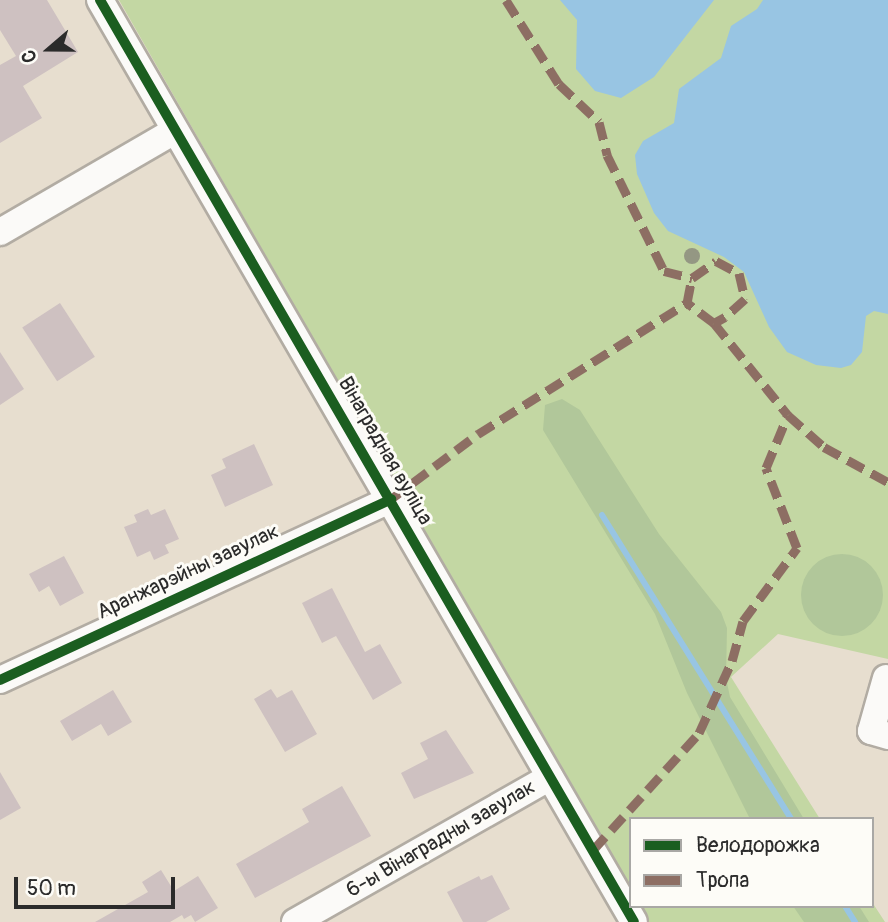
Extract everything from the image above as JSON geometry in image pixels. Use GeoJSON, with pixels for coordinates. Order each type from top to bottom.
{"type":"FeatureCollection","features":[{"type":"Feature","properties":{"kind":"street","name":"Вінаградная вуліца"},"geometry":{"type":"LineString","coordinates":[[100,0],[634,922]]}},
{"type":"Feature","properties":{"kind":"street"},"geometry":{"type":"LineString","coordinates":[[0,232],[174,131]]}},
{"type":"Feature","properties":{"kind":"street","name":"Аранжарэйны завулак"},"geometry":{"type":"LineString","coordinates":[[0,680],[391,499]]}},
{"type":"Feature","properties":{"kind":"street"},"geometry":{"type":"LineString","coordinates":[[886,678],[871,732],[888,736]]}},
{"type":"Feature","properties":{"kind":"street","name":"6-ы Вінаградны завулак"},"geometry":{"type":"LineString","coordinates":[[295,922],[550,777]]}},
{"type":"Feature","properties":{"kind":"green space"},"geometry":{"type":"Polygon","coordinates":[[[119,0],[888,0],[888,659],[778,634],[731,677],[819,817],[629,817],[629,891],[119,0]]]}},
{"type":"Feature","properties":{"kind":"green space"},"geometry":{"type":"Polygon","coordinates":[[[562,399],[580,410],[659,534],[721,612],[727,628],[726,678],[730,697],[803,817],[749,817],[687,693],[655,614],[543,430],[545,405],[562,399]]]}},
{"type":"Feature","properties":{"kind":"green space"},"geometry":{"type":"Polygon","coordinates":[[[842,554],[858,558],[871,566],[879,579],[883,595],[879,611],[871,624],[858,632],[842,636],[826,632],[813,624],[805,611],[801,595],[805,579],[813,566],[826,558],[842,554]]]}},
{"type":"Feature","properties":{"kind":"green space"},"geometry":{"type":"Polygon","coordinates":[[[874,905],[885,922],[647,922],[639,908],[874,908],[874,905]]]}},
{"type":"Feature","properties":{"kind":"green space"},"geometry":{"type":"Polygon","coordinates":[[[794,908],[860,908],[869,922],[804,922],[794,908]]]}},
{"type":"Feature","properties":{"kind":"water"},"geometry":{"type":"Polygon","coordinates":[[[560,0],[714,0],[654,77],[621,98],[595,91],[576,69],[577,20],[560,0]]]}},
{"type":"Feature","properties":{"kind":"water"},"geometry":{"type":"Polygon","coordinates":[[[763,0],[888,0],[888,314],[874,311],[866,316],[862,352],[851,365],[841,368],[816,365],[787,352],[769,327],[744,272],[724,257],[668,231],[654,213],[637,174],[635,155],[643,141],[674,123],[679,89],[721,58],[731,26],[757,9],[763,0]]]}},
{"type":"Feature","properties":{"kind":"building"},"geometry":{"type":"Polygon","coordinates":[[[0,0],[47,0],[78,52],[23,86],[42,118],[0,143],[0,65],[16,56],[0,30],[0,0]]]}},
{"type":"Feature","properties":{"kind":"building"},"geometry":{"type":"Polygon","coordinates":[[[60,303],[95,357],[57,381],[22,328],[60,303]]]}},
{"type":"Feature","properties":{"kind":"building"},"geometry":{"type":"Polygon","coordinates":[[[0,352],[24,389],[0,405],[0,352]]]}},
{"type":"Feature","properties":{"kind":"building"},"geometry":{"type":"Polygon","coordinates":[[[254,444],[273,485],[225,507],[211,475],[226,468],[222,459],[254,444]]]}},
{"type":"Feature","properties":{"kind":"building"},"geometry":{"type":"Polygon","coordinates":[[[148,509],[151,515],[165,509],[179,539],[165,545],[169,553],[154,560],[150,551],[137,557],[124,527],[137,522],[134,515],[148,509]]]}},
{"type":"Feature","properties":{"kind":"building"},"geometry":{"type":"Polygon","coordinates":[[[64,556],[84,593],[60,606],[49,586],[39,592],[29,574],[64,556]]]}},
{"type":"Feature","properties":{"kind":"building"},"geometry":{"type":"Polygon","coordinates":[[[332,588],[365,652],[380,644],[402,683],[373,700],[336,636],[322,643],[302,603],[332,588]]]}},
{"type":"Feature","properties":{"kind":"building"},"geometry":{"type":"Polygon","coordinates":[[[271,689],[277,698],[292,690],[317,734],[285,752],[254,699],[271,689]]]}},
{"type":"Feature","properties":{"kind":"building"},"geometry":{"type":"Polygon","coordinates":[[[113,690],[132,722],[108,736],[101,724],[72,741],[60,721],[113,690]]]}},
{"type":"Feature","properties":{"kind":"building"},"geometry":{"type":"Polygon","coordinates":[[[446,730],[474,773],[414,799],[401,773],[428,759],[420,743],[446,730]]]}},
{"type":"Feature","properties":{"kind":"building"},"geometry":{"type":"Polygon","coordinates":[[[0,772],[21,808],[0,820],[0,772]]]}},
{"type":"Feature","properties":{"kind":"building"},"geometry":{"type":"Polygon","coordinates":[[[342,786],[371,836],[255,898],[236,864],[309,822],[302,809],[342,786]]]}},
{"type":"Feature","properties":{"kind":"building"},"geometry":{"type":"Polygon","coordinates":[[[161,870],[174,891],[198,876],[218,908],[195,922],[191,915],[184,919],[182,915],[170,922],[95,922],[148,892],[142,882],[161,870]]]}},
{"type":"Feature","properties":{"kind":"building"},"geometry":{"type":"Polygon","coordinates":[[[492,875],[510,909],[486,922],[463,922],[447,892],[479,876],[481,880],[492,875]]]}},
{"type":"Feature","properties":{"kind":"waterway"},"geometry":{"type":"LineString","coordinates":[[602,515],[790,817]]}},
{"type":"Feature","properties":{"kind":"waterway"},"geometry":{"type":"LineString","coordinates":[[846,908],[855,922]]}},
{"type":"Feature","properties":{"kind":"marked path"},"geometry":{"type":"LineString","coordinates":[[506,0],[559,84],[599,122],[607,155],[664,271],[692,278]]}},
{"type":"Feature","properties":{"kind":"marked path"},"geometry":{"type":"LineString","coordinates":[[391,499],[478,434],[687,303],[692,278],[716,261],[739,273],[745,299],[725,317],[714,323],[687,303]]}},
{"type":"Feature","properties":{"kind":"marked path"},"geometry":{"type":"LineString","coordinates":[[714,323],[788,415],[824,447],[888,482]]}},
{"type":"Feature","properties":{"kind":"marked path"},"geometry":{"type":"LineString","coordinates":[[593,850],[699,733],[732,661],[743,621],[797,548],[766,468],[788,415]]}},
{"type":"Feature","properties":{"kind":"cycle path"},"geometry":{"type":"LineString","coordinates":[[100,0],[634,922]]}},
{"type":"Feature","properties":{"kind":"cycle path"},"geometry":{"type":"LineString","coordinates":[[0,680],[391,499]]}}]}
